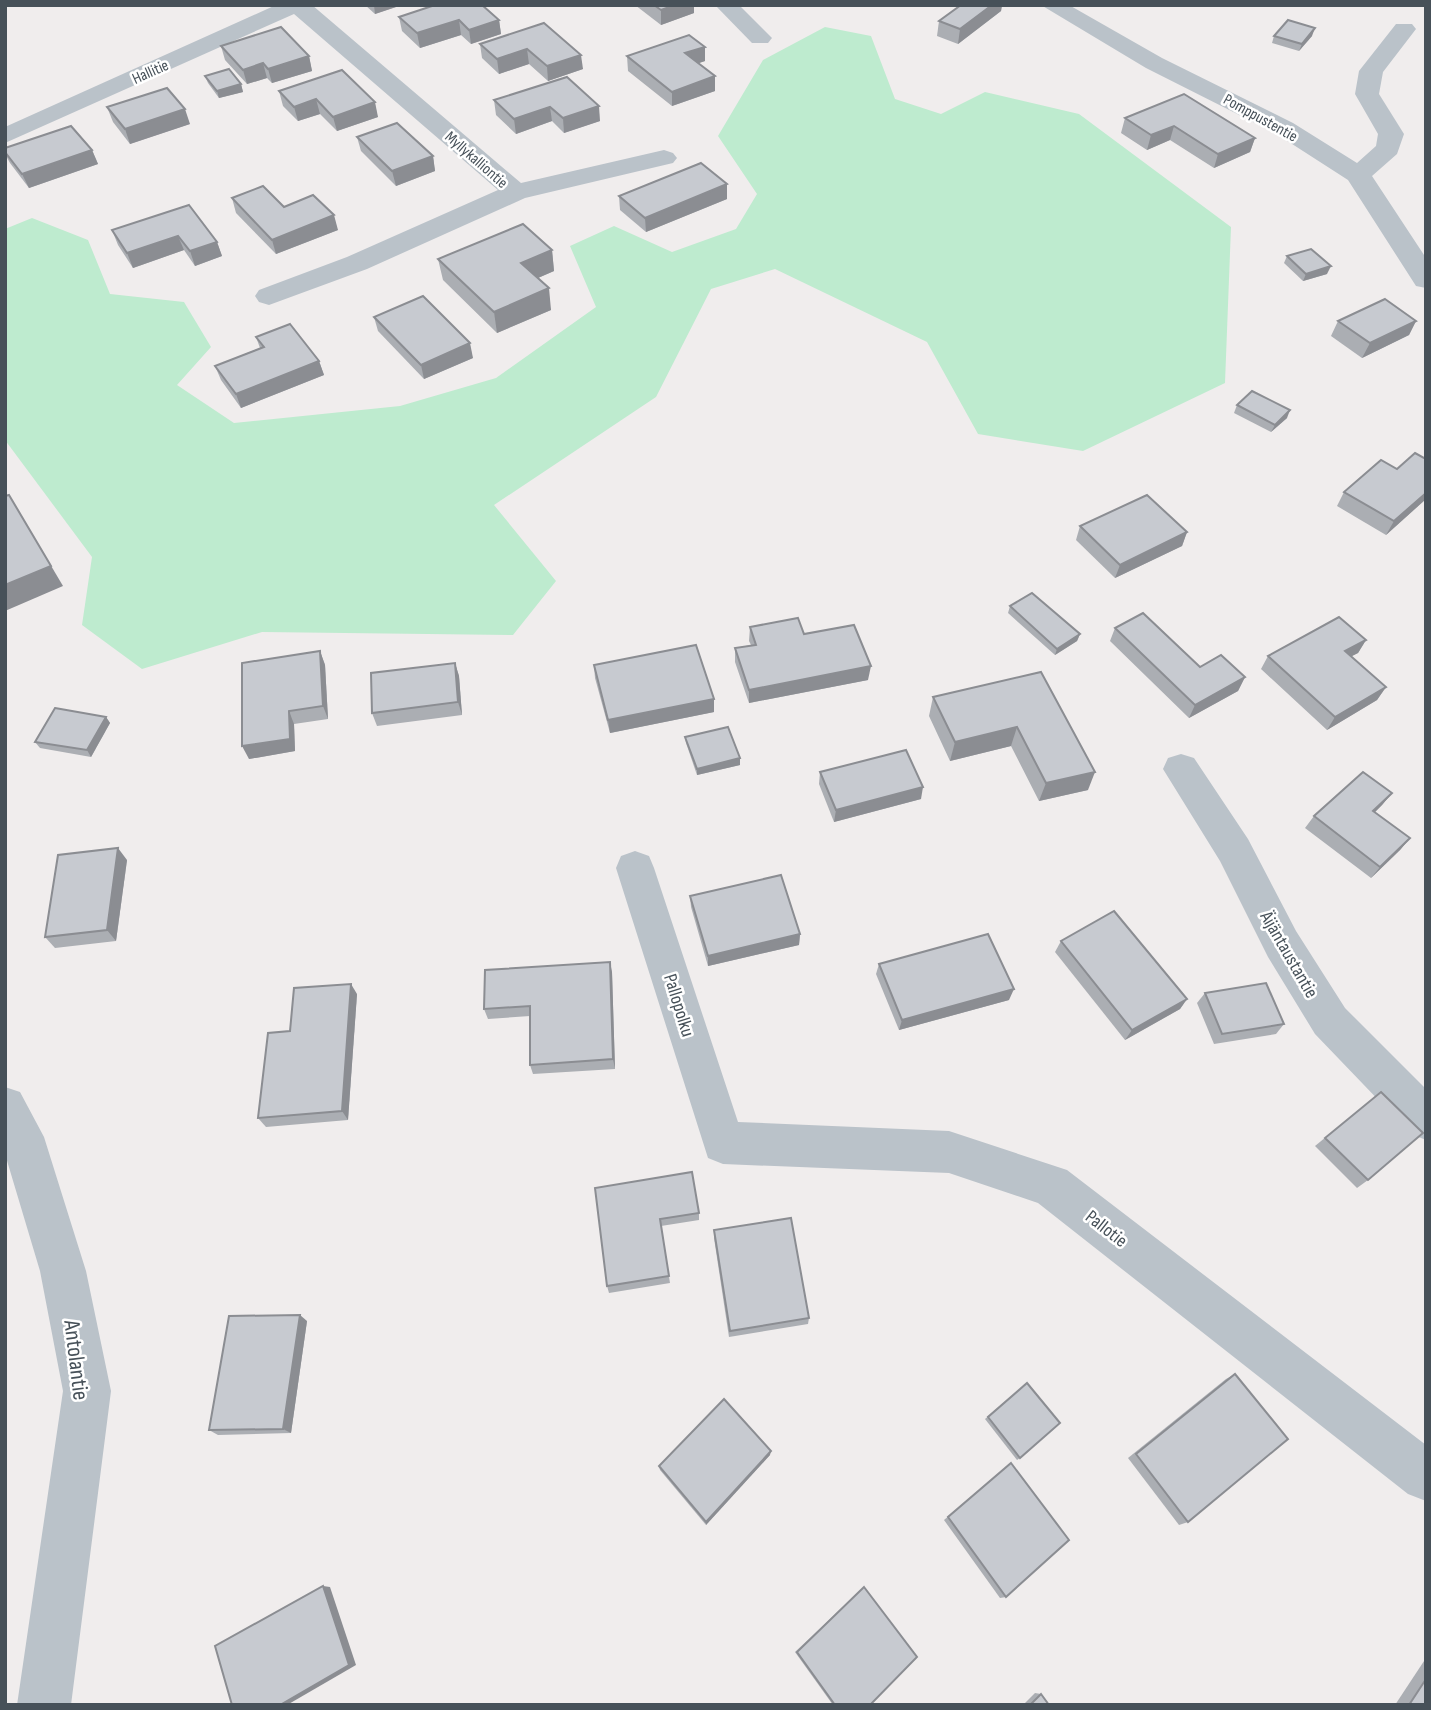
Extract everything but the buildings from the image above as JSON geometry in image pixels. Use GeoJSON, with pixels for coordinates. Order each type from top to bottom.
{"type":"FeatureCollection","features":[{"type":"Feature","properties":{"kind":"street","name":"Hallitie"},"geometry":{"type":"LineString","coordinates":[[5,136],[297,5]]}},
{"type":"Feature","properties":{"kind":"street","name":"Myllykalliontie"},"geometry":{"type":"LineString","coordinates":[[269,296],[357,263],[516,192],[297,5]]}},
{"type":"Feature","properties":{"kind":"street"},"geometry":{"type":"LineString","coordinates":[[726,5],[760,38]]}},
{"type":"Feature","properties":{"kind":"street","name":"Pomppustentie"},"geometry":{"type":"LineString","coordinates":[[1052,5],[1154,63],[1227,97],[1284,128],[1358,175],[1426,280]]}},
{"type":"Feature","properties":{"kind":"street"},"geometry":{"type":"LineString","coordinates":[[1358,175],[1388,149],[1391,134],[1367,94],[1371,71],[1405,29]]}},
{"type":"Feature","properties":{"kind":"street"},"geometry":{"type":"LineString","coordinates":[[516,192],[664,158]]}},
{"type":"Feature","properties":{"kind":"street","name":"Äijäntaustantie"},"geometry":{"type":"LineString","coordinates":[[1181,769],[1234,850],[1282,944],[1331,1021],[1426,1119]]}},
{"type":"Feature","properties":{"kind":"street","name":"Pallopolku"},"geometry":{"type":"LineString","coordinates":[[635,868],[723,1143]]}},
{"type":"Feature","properties":{"kind":"street","name":"Antolantie"},"geometry":{"type":"LineString","coordinates":[[5,1107],[22,1137],[63,1271],[87,1391],[44,1705]]}},
{"type":"Feature","properties":{"kind":"street","name":"Pallotie"},"geometry":{"type":"LineString","coordinates":[[723,1143],[949,1152],[1051,1185],[1426,1476]]}},
{"type":"Feature","properties":{"kind":"green space"},"geometry":{"type":"Polygon","coordinates":[[[825,27],[871,36],[895,99],[941,114],[985,92],[1079,114],[1231,227],[1225,383],[1083,451],[978,434],[927,342],[775,269],[711,289],[656,397],[494,505],[556,581],[513,635],[262,632],[142,669],[82,625],[92,557],[5,440],[5,229],[32,218],[88,240],[110,294],[184,302],[211,347],[177,385],[234,423],[400,406],[496,378],[596,307],[570,246],[614,226],[672,252],[736,229],[757,194],[718,136],[763,60],[825,27]]]}}]}
